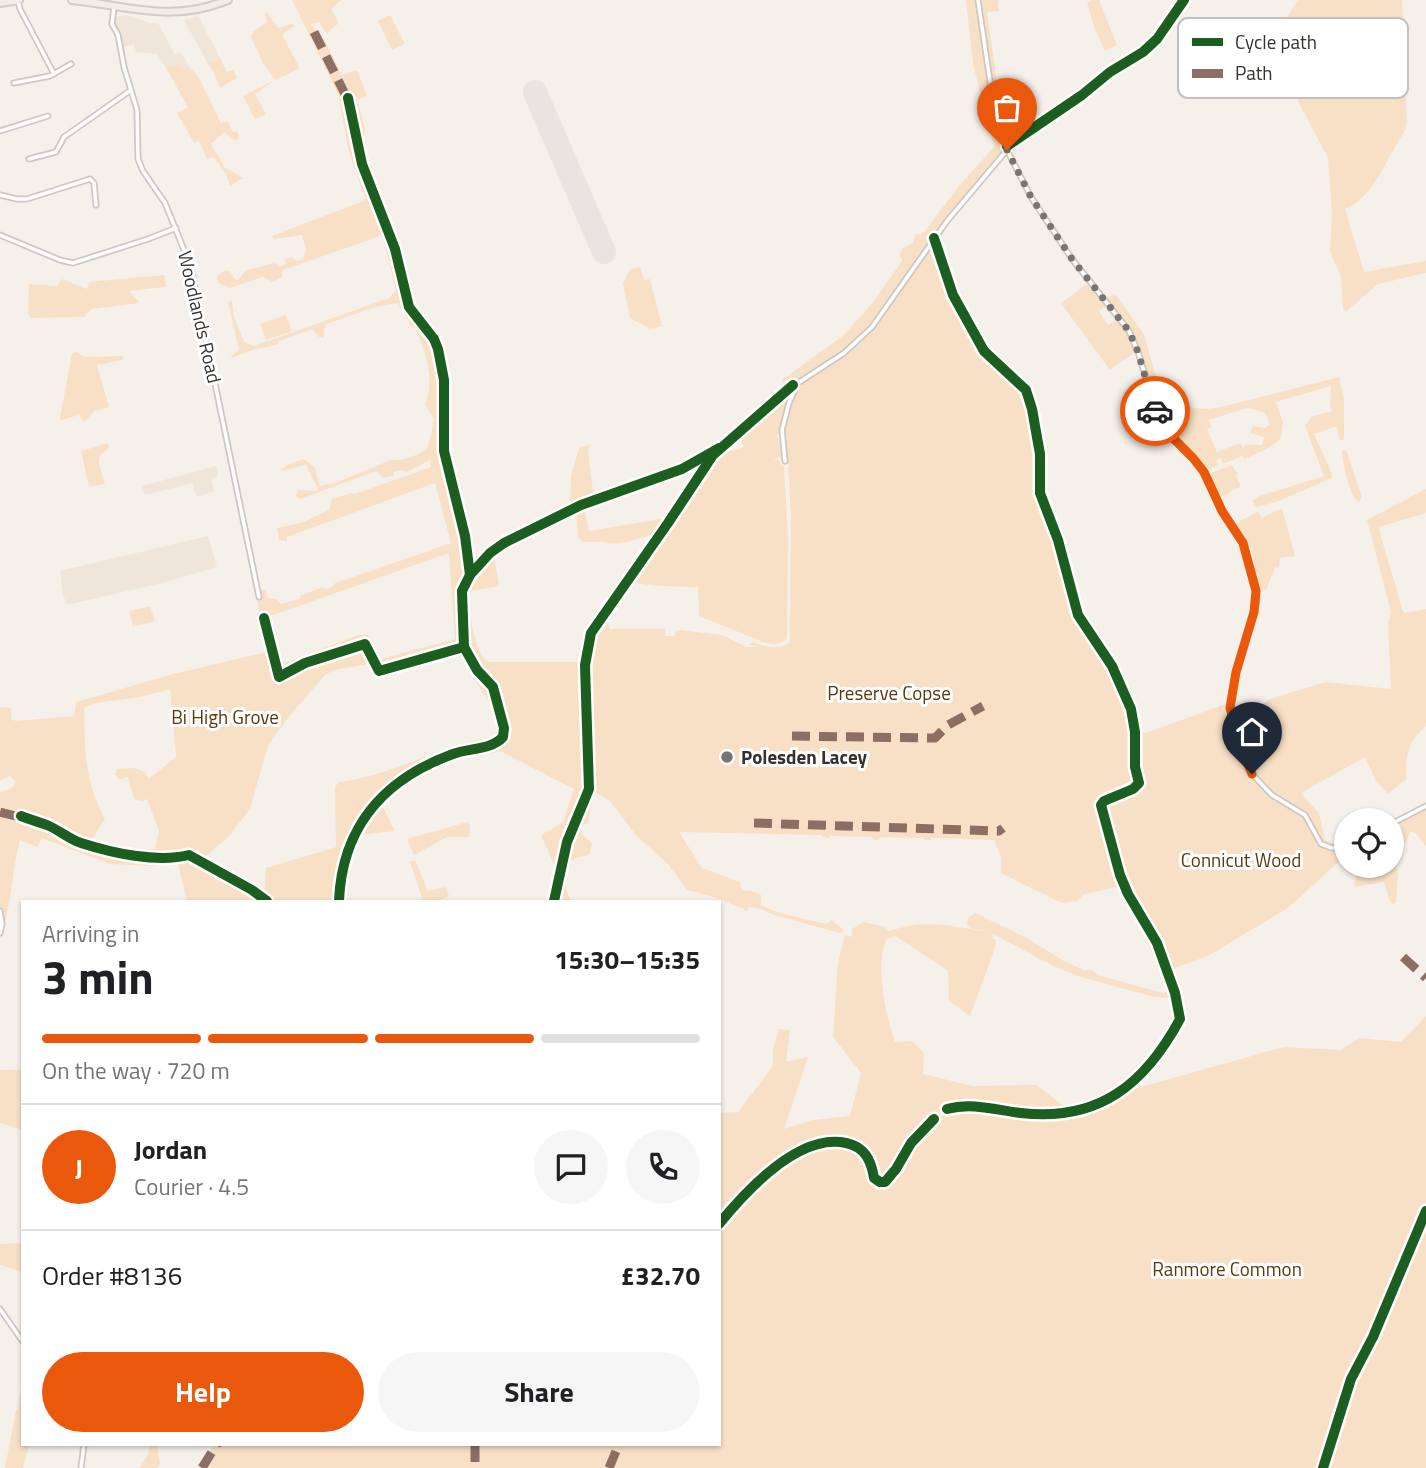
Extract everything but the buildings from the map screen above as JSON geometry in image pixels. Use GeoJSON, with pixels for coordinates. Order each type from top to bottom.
{"type":"FeatureCollection","features":[{"type":"Feature","properties":{"kind":"main road"},"geometry":{"type":"LineString","coordinates":[[0,2],[18,0]]}},
{"type":"Feature","properties":{"kind":"main road"},"geometry":{"type":"LineString","coordinates":[[72,0],[156,13],[204,8],[228,0]]}},
{"type":"Feature","properties":{"kind":"street"},"geometry":{"type":"LineString","coordinates":[[18,0],[20,9],[54,74]]}},
{"type":"Feature","properties":{"kind":"street"},"geometry":{"type":"LineString","coordinates":[[978,0],[989,78],[1007,150],[1031,197],[1072,259],[1129,331],[1161,426],[1198,463],[1222,511],[1243,543],[1257,601],[1236,672],[1230,708],[1242,751],[1252,774],[1262,786],[1305,815],[1321,845],[1334,848]]}},
{"type":"Feature","properties":{"kind":"street","name":"Woodlands Road"},"geometry":{"type":"LineString","coordinates":[[114,7],[113,24],[138,116],[138,159],[145,174],[162,196],[191,267],[259,597]]}},
{"type":"Feature","properties":{"kind":"street"},"geometry":{"type":"LineString","coordinates":[[14,83],[54,74],[71,64]]}},
{"type":"Feature","properties":{"kind":"street"},"geometry":{"type":"LineString","coordinates":[[29,159],[56,152],[64,137],[131,89]]}},
{"type":"Feature","properties":{"kind":"street"},"geometry":{"type":"LineString","coordinates":[[0,131],[48,116]]}},
{"type":"Feature","properties":{"kind":"street"},"geometry":{"type":"LineString","coordinates":[[785,461],[782,430],[798,383],[844,353],[872,327],[947,221],[1007,150]]}},
{"type":"Feature","properties":{"kind":"street"},"geometry":{"type":"LineString","coordinates":[[0,195],[27,198],[90,179],[94,183],[96,205]]}},
{"type":"Feature","properties":{"kind":"street"},"geometry":{"type":"LineString","coordinates":[[0,235],[73,263],[176,228]]}},
{"type":"Feature","properties":{"kind":"street"},"geometry":{"type":"LineString","coordinates":[[1404,818],[1426,806]]}},
{"type":"Feature","properties":{"kind":"street"},"geometry":{"type":"LineString","coordinates":[[0,911],[0,933]]}},
{"type":"Feature","properties":{"kind":"street"},"geometry":{"type":"LineString","coordinates":[[0,1309],[21,1339]]}},
{"type":"Feature","properties":{"kind":"street"},"geometry":{"type":"LineString","coordinates":[[81,1468],[84,1446]]}},
{"type":"Feature","properties":{"kind":"shaded area"},"geometry":{"type":"Polygon","coordinates":[[[129,15],[149,23],[158,23],[174,53],[182,54],[190,68],[182,69],[178,64],[166,68],[157,54],[136,52],[134,44],[124,47],[120,31],[114,25],[116,17],[129,15]]]}},
{"type":"Feature","properties":{"kind":"shaded area"},"geometry":{"type":"Polygon","coordinates":[[[198,16],[220,58],[211,62],[211,69],[184,20],[198,16]]]}},
{"type":"Feature","properties":{"kind":"shaded area"},"geometry":{"type":"Polygon","coordinates":[[[216,466],[218,476],[211,479],[214,491],[197,497],[192,483],[145,495],[142,486],[216,466]]]}},
{"type":"Feature","properties":{"kind":"shaded area"},"geometry":{"type":"Polygon","coordinates":[[[208,536],[217,567],[67,605],[60,571],[208,536]]]}},
{"type":"Feature","properties":{"kind":"green space"},"geometry":{"type":"Polygon","coordinates":[[[292,0],[341,0],[331,9],[339,23],[328,35],[319,22],[311,24],[317,35],[324,39],[342,75],[357,70],[367,96],[357,100],[365,129],[364,157],[402,261],[415,308],[440,343],[446,367],[446,443],[474,560],[476,566],[481,568],[494,554],[499,586],[471,591],[471,617],[475,638],[487,662],[581,662],[584,668],[587,668],[589,647],[595,630],[601,629],[598,625],[605,616],[610,629],[665,629],[665,636],[674,636],[677,630],[722,635],[747,647],[759,647],[748,645],[753,642],[777,647],[790,642],[791,516],[789,467],[783,438],[789,406],[804,381],[841,357],[869,333],[937,238],[956,294],[981,339],[1017,372],[1033,396],[1041,429],[1043,493],[1060,539],[1080,609],[1124,683],[1138,732],[1146,733],[1228,703],[1232,705],[1237,723],[1270,699],[1325,682],[1391,689],[1388,625],[1391,612],[1367,520],[1426,489],[1426,513],[1379,527],[1402,610],[1405,613],[1426,609],[1426,726],[1411,744],[1406,763],[1406,779],[1388,794],[1376,781],[1365,757],[1301,793],[1319,813],[1325,840],[1334,844],[1334,866],[1288,908],[1208,956],[1175,968],[1173,973],[1186,1014],[1183,1017],[1179,1006],[1174,1007],[1171,998],[1154,997],[1078,976],[1055,967],[993,934],[992,938],[996,940],[994,951],[970,1016],[949,1001],[948,971],[895,936],[886,940],[882,977],[885,1005],[895,1042],[912,1041],[924,1053],[923,1074],[973,1086],[1037,1085],[1066,1108],[1284,1047],[1341,1050],[1360,1038],[1401,1042],[1426,1016],[1426,1468],[200,1468],[213,1446],[721,1446],[721,1113],[738,1112],[773,1066],[773,1049],[779,1029],[790,1030],[786,1062],[808,1057],[784,1129],[813,1120],[850,1116],[861,1073],[833,1037],[838,963],[845,935],[852,937],[852,929],[864,922],[885,927],[888,931],[927,924],[987,932],[971,928],[967,924],[968,918],[975,913],[1084,970],[1092,970],[1098,975],[1163,993],[1168,991],[1121,886],[1084,894],[1077,901],[1062,903],[1001,873],[1001,857],[994,840],[881,837],[874,840],[872,837],[679,832],[702,868],[740,882],[742,890],[761,895],[761,905],[776,912],[826,924],[832,920],[844,931],[840,933],[761,909],[748,907],[748,911],[717,898],[687,890],[668,864],[636,835],[610,801],[591,790],[589,792],[593,796],[588,823],[580,826],[582,834],[592,843],[590,854],[574,859],[566,867],[565,879],[571,900],[553,900],[555,867],[541,835],[563,822],[574,789],[500,751],[477,757],[469,755],[441,763],[411,778],[381,803],[395,831],[358,835],[343,881],[342,900],[187,900],[178,864],[110,864],[42,838],[37,847],[20,840],[5,922],[0,921],[0,792],[12,788],[16,782],[10,776],[0,780],[0,707],[11,708],[11,719],[16,721],[74,716],[76,702],[173,674],[267,652],[257,601],[262,600],[260,589],[265,590],[268,598],[277,599],[281,604],[451,543],[435,483],[287,537],[287,541],[279,540],[277,528],[304,522],[329,510],[332,499],[355,494],[431,467],[430,460],[407,472],[394,472],[393,476],[383,478],[377,471],[300,499],[295,496],[298,490],[319,491],[306,465],[280,471],[289,464],[304,459],[315,468],[320,486],[335,483],[391,460],[411,457],[427,447],[434,419],[425,404],[429,386],[428,366],[415,328],[398,303],[375,307],[327,324],[324,338],[319,337],[312,329],[279,341],[277,345],[255,349],[232,358],[231,356],[239,350],[228,302],[232,300],[234,317],[244,342],[254,346],[389,298],[396,291],[383,235],[283,270],[282,277],[273,282],[263,277],[230,288],[219,283],[217,276],[225,270],[230,271],[238,280],[246,270],[275,263],[281,266],[286,264],[285,259],[292,257],[297,261],[303,259],[306,250],[302,235],[274,239],[272,236],[366,200],[348,149],[339,96],[292,0]],[[449,553],[265,618],[277,654],[285,663],[358,635],[368,635],[381,659],[455,639],[449,553]],[[458,652],[381,673],[370,664],[334,670],[325,675],[286,720],[268,746],[250,809],[229,836],[199,862],[259,897],[264,897],[266,868],[336,847],[335,787],[339,782],[380,773],[479,739],[500,736],[495,712],[458,652]],[[170,689],[140,697],[96,703],[84,708],[88,773],[105,819],[90,842],[122,849],[155,849],[159,831],[147,799],[134,799],[128,777],[119,780],[115,774],[117,769],[135,768],[145,772],[149,779],[176,757],[170,689]]]}},
{"type":"Feature","properties":{"kind":"green space"},"geometry":{"type":"Polygon","coordinates":[[[966,0],[976,0],[989,91],[1005,150],[948,217],[870,327],[843,352],[782,390],[783,379],[844,335],[874,301],[902,261],[902,249],[913,243],[915,235],[924,232],[959,186],[994,147],[973,64],[966,0]]]}},
{"type":"Feature","properties":{"kind":"green space"},"geometry":{"type":"Polygon","coordinates":[[[979,0],[998,0],[999,11],[987,12],[997,83],[1007,128],[1020,131],[1079,94],[1082,98],[1012,146],[1008,142],[992,87],[979,0]]]}},
{"type":"Feature","properties":{"kind":"green space"},"geometry":{"type":"Polygon","coordinates":[[[1099,0],[1117,45],[1105,51],[1087,2],[1099,0]]]}},
{"type":"Feature","properties":{"kind":"green space"},"geometry":{"type":"Polygon","coordinates":[[[1298,0],[1402,0],[1403,18],[1286,18],[1298,0]]]}},
{"type":"Feature","properties":{"kind":"green space"},"geometry":{"type":"Polygon","coordinates":[[[267,12],[278,28],[295,25],[282,35],[300,68],[275,80],[263,63],[251,37],[253,32],[267,22],[264,14],[267,12]]]}},
{"type":"Feature","properties":{"kind":"green space"},"geometry":{"type":"Polygon","coordinates":[[[390,15],[405,44],[392,50],[378,21],[390,15]]]}},
{"type":"Feature","properties":{"kind":"green space"},"geometry":{"type":"Polygon","coordinates":[[[220,58],[227,72],[233,70],[237,78],[220,88],[210,63],[220,58]]]}},
{"type":"Feature","properties":{"kind":"green space"},"geometry":{"type":"Polygon","coordinates":[[[178,64],[182,69],[190,68],[198,76],[221,123],[227,121],[233,132],[237,131],[238,139],[234,140],[224,132],[211,144],[224,167],[243,178],[230,186],[226,174],[214,157],[207,159],[199,141],[194,143],[177,113],[188,107],[166,68],[178,64]]]}},
{"type":"Feature","properties":{"kind":"green space"},"geometry":{"type":"Polygon","coordinates":[[[275,80],[255,94],[266,114],[255,119],[243,96],[275,80]]]}},
{"type":"Feature","properties":{"kind":"green space"},"geometry":{"type":"Polygon","coordinates":[[[1297,98],[1406,98],[1405,131],[1372,186],[1345,209],[1364,272],[1426,261],[1426,273],[1378,284],[1346,312],[1343,309],[1341,276],[1330,252],[1332,213],[1328,158],[1297,98]]]}},
{"type":"Feature","properties":{"kind":"green space"},"geometry":{"type":"Polygon","coordinates":[[[640,267],[644,280],[650,279],[662,326],[650,329],[630,318],[623,284],[630,269],[640,267]]]}},
{"type":"Feature","properties":{"kind":"green space"},"geometry":{"type":"Polygon","coordinates":[[[164,275],[166,287],[129,291],[140,303],[92,309],[84,317],[31,318],[28,313],[29,284],[57,286],[62,279],[87,289],[89,282],[164,275]]]}},
{"type":"Feature","properties":{"kind":"green space"},"geometry":{"type":"Polygon","coordinates":[[[1087,284],[1105,306],[1099,311],[1108,325],[1117,320],[1126,331],[1135,352],[1110,370],[1061,303],[1087,284]]]}},
{"type":"Feature","properties":{"kind":"green space"},"geometry":{"type":"Polygon","coordinates":[[[1116,295],[1144,334],[1156,377],[1193,408],[1222,407],[1339,377],[1344,399],[1344,440],[1339,440],[1337,426],[1314,434],[1332,478],[1276,502],[1256,507],[1252,501],[1324,476],[1305,426],[1311,417],[1332,411],[1331,386],[1276,402],[1283,422],[1281,438],[1270,447],[1245,459],[1242,456],[1223,464],[1221,458],[1216,460],[1219,465],[1205,471],[1166,430],[1157,412],[1135,343],[1104,297],[1116,295]],[[1248,408],[1208,420],[1212,427],[1207,429],[1217,452],[1240,443],[1244,449],[1245,445],[1262,445],[1264,437],[1250,433],[1253,426],[1265,428],[1270,424],[1265,413],[1248,408]]]}},
{"type":"Feature","properties":{"kind":"green space"},"geometry":{"type":"Polygon","coordinates":[[[286,315],[292,331],[266,340],[260,324],[286,315]]]}},
{"type":"Feature","properties":{"kind":"green space"},"geometry":{"type":"Polygon","coordinates":[[[77,352],[85,357],[123,356],[123,360],[97,365],[109,407],[95,411],[84,422],[79,415],[61,420],[60,418],[72,353],[77,352]]]}},
{"type":"Feature","properties":{"kind":"green space"},"geometry":{"type":"Polygon","coordinates":[[[793,388],[777,434],[782,457],[773,460],[779,460],[781,466],[784,466],[788,537],[787,638],[772,644],[699,616],[698,587],[629,581],[719,450],[728,443],[731,451],[744,447],[738,435],[771,404],[793,388]]]}},
{"type":"Feature","properties":{"kind":"green space"},"geometry":{"type":"Polygon","coordinates":[[[108,443],[109,448],[100,455],[99,464],[105,484],[89,487],[81,451],[108,443]]]}},
{"type":"Feature","properties":{"kind":"green space"},"geometry":{"type":"Polygon","coordinates":[[[591,444],[588,450],[594,500],[570,508],[571,476],[579,448],[591,444]]]}},
{"type":"Feature","properties":{"kind":"green space"},"geometry":{"type":"Polygon","coordinates":[[[1342,450],[1347,452],[1362,497],[1359,502],[1349,486],[1342,450]]]}},
{"type":"Feature","properties":{"kind":"green space"},"geometry":{"type":"Polygon","coordinates":[[[1231,465],[1238,474],[1236,476],[1241,486],[1218,499],[1209,474],[1231,465]]]}},
{"type":"Feature","properties":{"kind":"green space"},"geometry":{"type":"Polygon","coordinates":[[[584,506],[589,531],[671,517],[657,533],[628,542],[583,542],[578,537],[576,509],[584,506]]]}},
{"type":"Feature","properties":{"kind":"green space"},"geometry":{"type":"Polygon","coordinates":[[[1282,508],[1295,556],[1280,558],[1279,567],[1275,568],[1266,590],[1258,589],[1253,574],[1252,548],[1246,547],[1233,525],[1258,511],[1262,518],[1282,508]]]}},
{"type":"Feature","properties":{"kind":"green space"},"geometry":{"type":"Polygon","coordinates":[[[150,606],[155,621],[133,627],[129,611],[150,606]]]}},
{"type":"Feature","properties":{"kind":"green space"},"geometry":{"type":"Polygon","coordinates":[[[1426,806],[1426,846],[1411,831],[1404,845],[1404,819],[1426,806]]]}},
{"type":"Feature","properties":{"kind":"green space"},"geometry":{"type":"Polygon","coordinates":[[[467,822],[470,824],[469,837],[447,837],[414,855],[407,839],[467,822]]]}},
{"type":"Feature","properties":{"kind":"green space"},"geometry":{"type":"Polygon","coordinates":[[[415,860],[428,891],[446,887],[449,896],[440,900],[423,900],[410,862],[415,860]]]}},
{"type":"Feature","properties":{"kind":"green space"},"geometry":{"type":"Polygon","coordinates":[[[1356,878],[1398,878],[1396,903],[1390,901],[1384,882],[1354,887],[1356,878]]]}},
{"type":"Feature","properties":{"kind":"green space"},"geometry":{"type":"Polygon","coordinates":[[[0,1070],[21,1070],[21,1129],[0,1123],[0,1070]]]}},
{"type":"Feature","properties":{"kind":"green space"},"geometry":{"type":"Polygon","coordinates":[[[21,1243],[21,1271],[0,1265],[0,1244],[21,1243]]]}},
{"type":"Feature","properties":{"kind":"green space"},"geometry":{"type":"Polygon","coordinates":[[[21,1389],[21,1446],[28,1446],[23,1468],[5,1468],[16,1410],[21,1389]]]}},
{"type":"Feature","properties":{"kind":"green space"},"geometry":{"type":"Polygon","coordinates":[[[150,1446],[157,1446],[160,1464],[158,1468],[139,1468],[148,1455],[150,1446]]]}},
{"type":"Feature","properties":{"kind":"runway"},"geometry":{"type":"LineString","coordinates":[[535,92],[604,252]]}},
{"type":"Feature","properties":{"kind":"marked path"},"geometry":{"type":"LineString","coordinates":[[314,32],[350,104]]}},
{"type":"Feature","properties":{"kind":"marked path"},"geometry":{"type":"LineString","coordinates":[[792,736],[935,738],[948,725],[983,706]]}},
{"type":"Feature","properties":{"kind":"marked path"},"geometry":{"type":"LineString","coordinates":[[0,812],[27,819]]}},
{"type":"Feature","properties":{"kind":"marked path"},"geometry":{"type":"LineString","coordinates":[[754,823],[999,831],[1003,828]]}},
{"type":"Feature","properties":{"kind":"marked path"},"geometry":{"type":"LineString","coordinates":[[1403,957],[1426,978]]}},
{"type":"Feature","properties":{"kind":"marked path"},"geometry":{"type":"LineString","coordinates":[[202,1468],[216,1446]]}},
{"type":"Feature","properties":{"kind":"marked path"},"geometry":{"type":"LineString","coordinates":[[475,1446],[475,1468]]}},
{"type":"Feature","properties":{"kind":"marked path"},"geometry":{"type":"LineString","coordinates":[[609,1468],[618,1446]]}},
{"type":"Feature","properties":{"kind":"cycle path"},"geometry":{"type":"LineString","coordinates":[[1007,146],[1082,95],[1110,72],[1143,52],[1157,39],[1184,0]]}},
{"type":"Feature","properties":{"kind":"cycle path"},"geometry":{"type":"LineString","coordinates":[[348,98],[362,164],[395,249],[409,307],[434,339],[438,349],[444,380],[444,451],[465,536],[470,575]]}},
{"type":"Feature","properties":{"kind":"cycle path"},"geometry":{"type":"LineString","coordinates":[[934,238],[953,295],[984,351],[1026,390],[1040,454],[1040,493],[1058,540],[1078,615],[1112,666],[1131,709],[1135,732],[1135,767],[1139,783],[1133,789],[1104,801],[1101,805],[1120,875],[1157,943],[1175,993],[1180,1019],[1166,1042],[1135,1080],[1117,1094],[1096,1104],[1074,1111],[1049,1114],[975,1106],[947,1109]]}},
{"type":"Feature","properties":{"kind":"cycle path"},"geometry":{"type":"LineString","coordinates":[[554,900],[567,842],[589,789],[585,665],[591,633],[713,455],[793,385]]}},
{"type":"Feature","properties":{"kind":"cycle path"},"geometry":{"type":"LineString","coordinates":[[339,900],[348,850],[371,809],[387,792],[428,764],[453,754],[486,747],[503,737],[504,728],[493,687],[477,670],[464,647],[462,591],[470,575],[490,553],[504,543],[581,505],[682,469],[719,448]]}},
{"type":"Feature","properties":{"kind":"cycle path"},"geometry":{"type":"LineString","coordinates":[[264,618],[279,677],[305,663],[365,644],[379,671],[464,647]]}},
{"type":"Feature","properties":{"kind":"cycle path"},"geometry":{"type":"LineString","coordinates":[[21,816],[47,825],[77,841],[106,850],[163,858],[189,855],[266,900]]}},
{"type":"Feature","properties":{"kind":"cycle path"},"geometry":{"type":"LineString","coordinates":[[721,1222],[775,1167],[810,1147],[828,1142],[846,1143],[858,1148],[866,1155],[874,1178],[885,1182],[911,1143],[934,1119]]}},
{"type":"Feature","properties":{"kind":"cycle path"},"geometry":{"type":"LineString","coordinates":[[1323,1468],[1351,1379],[1373,1337],[1426,1211]]}},
{"type":"Feature","properties":{"kind":"way so far"},"geometry":{"type":"LineString","coordinates":[[1007,150],[1031,197],[1072,259],[1129,331],[1155,411]]}},
{"type":"Feature","properties":{"kind":"place","name":"Polesden Lacey"},"geometry":{"type":"Point","coordinates":[727,757]}},
{"type":"Feature","properties":{"kind":"route"},"geometry":{"type":"LineString","coordinates":[[1155,411],[1161,426],[1204,472],[1222,511],[1243,543],[1256,591],[1257,601],[1236,672],[1230,708],[1235,730],[1252,774]]}},
{"type":"Feature","properties":{"kind":"park label","name":"Preserve Copse"},"geometry":{"type":"Point","coordinates":[889,693]}},
{"type":"Feature","properties":{"kind":"park label","name":"Bi High Grove"},"geometry":{"type":"Point","coordinates":[225,717]}},
{"type":"Feature","properties":{"kind":"park label","name":"Connicut Wood"},"geometry":{"type":"Point","coordinates":[1241,860]}},
{"type":"Feature","properties":{"kind":"park label","name":"Ranmore Common"},"geometry":{"type":"Point","coordinates":[1227,1269]}}]}
